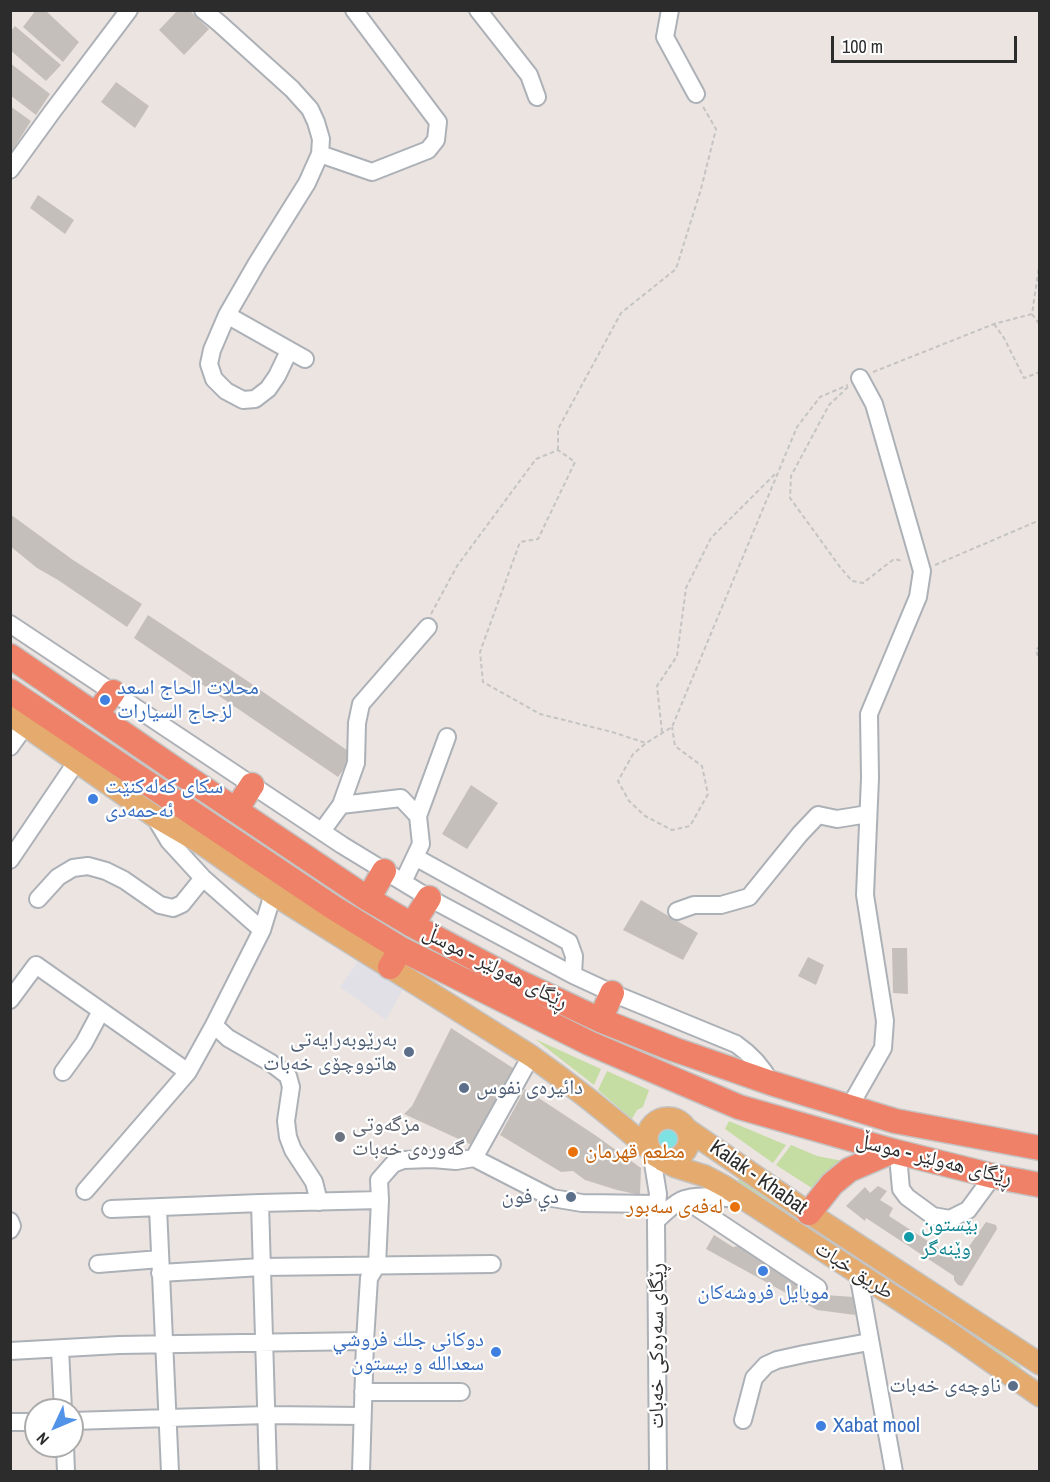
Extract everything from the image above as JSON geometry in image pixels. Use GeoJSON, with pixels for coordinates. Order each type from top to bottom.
{"type":"FeatureCollection","features":[{"type":"Feature","properties":{"kind":"highway","name":"ڕێگای هەولێر - موسڵ"},"geometry":{"type":"LineString","coordinates":[[10,656],[368,899],[412,926],[515,980],[600,1020],[763,1080],[895,1121],[1040,1148]]}},
{"type":"Feature","properties":{"kind":"highway","name":"ڕێگای هەولێر - موسڵ"},"geometry":{"type":"LineString","coordinates":[[10,691],[208,835],[334,908],[396,958],[739,1107],[898,1152],[993,1176],[1040,1185]]}},
{"type":"Feature","properties":{"kind":"highway"},"geometry":{"type":"LineString","coordinates":[[96,715],[113,692]]}},
{"type":"Feature","properties":{"kind":"highway"},"geometry":{"type":"LineString","coordinates":[[236,810],[252,785]]}},
{"type":"Feature","properties":{"kind":"highway"},"geometry":{"type":"LineString","coordinates":[[368,899],[393,877]]}},
{"type":"Feature","properties":{"kind":"highway"},"geometry":{"type":"LineString","coordinates":[[412,926],[429,898]]}},
{"type":"Feature","properties":{"kind":"highway"},"geometry":{"type":"LineString","coordinates":[[600,1020],[612,993]]}},
{"type":"Feature","properties":{"kind":"highway"},"geometry":{"type":"LineString","coordinates":[[739,1107],[763,1080]]}},
{"type":"Feature","properties":{"kind":"highway"},"geometry":{"type":"LineString","coordinates":[[809,1214],[832,1184],[849,1170],[898,1152]]}},
{"type":"Feature","properties":{"kind":"main road","name":"طريق خبات"},"geometry":{"type":"LineString","coordinates":[[18,721],[154,816],[208,835],[273,894],[396,958],[580,1091],[654,1153],[676,1167],[705,1176],[724,1186],[953,1335],[1040,1396]]}},
{"type":"Feature","properties":{"kind":"main road"},"geometry":{"type":"LineString","coordinates":[[664,1118],[680,1121],[688,1130],[690,1141],[686,1151],[672,1160],[654,1153],[647,1144],[648,1132],[654,1123],[664,1118]]}},
{"type":"Feature","properties":{"kind":"main road","name":"Kalak - Khabat"},"geometry":{"type":"LineString","coordinates":[[688,1130],[809,1214],[1040,1364]]}},
{"type":"Feature","properties":{"kind":"street"},"geometry":{"type":"LineString","coordinates":[[10,170],[129,10]]}},
{"type":"Feature","properties":{"kind":"street"},"geometry":{"type":"LineString","coordinates":[[203,10],[292,88],[310,109],[321,139],[320,154],[307,183],[227,315],[212,350],[209,364],[214,379],[226,391],[243,400],[255,399],[268,389],[290,351]]}},
{"type":"Feature","properties":{"kind":"street"},"geometry":{"type":"LineString","coordinates":[[320,154],[372,172],[428,150],[436,140],[438,122],[354,10]]}},
{"type":"Feature","properties":{"kind":"street"},"geometry":{"type":"LineString","coordinates":[[478,10],[529,75],[537,97]]}},
{"type":"Feature","properties":{"kind":"street"},"geometry":{"type":"LineString","coordinates":[[670,10],[665,37],[696,94]]}},
{"type":"Feature","properties":{"kind":"street"},"geometry":{"type":"LineString","coordinates":[[227,315],[305,359]]}},
{"type":"Feature","properties":{"kind":"street"},"geometry":{"type":"LineString","coordinates":[[850,1106],[883,1048],[885,1021],[865,895],[870,778],[869,714],[918,597],[922,571],[874,404],[860,378]]}},
{"type":"Feature","properties":{"kind":"street"},"geometry":{"type":"LineString","coordinates":[[10,624],[393,877],[573,975],[736,1044],[751,1054],[763,1067],[763,1080]]}},
{"type":"Feature","properties":{"kind":"street"},"geometry":{"type":"LineString","coordinates":[[322,831],[341,805],[356,763],[357,723],[361,704],[428,627]]}},
{"type":"Feature","properties":{"kind":"street"},"geometry":{"type":"LineString","coordinates":[[10,747],[18,721]]}},
{"type":"Feature","properties":{"kind":"street"},"geometry":{"type":"LineString","coordinates":[[393,877],[415,856],[421,844],[418,816],[447,737]]}},
{"type":"Feature","properties":{"kind":"street"},"geometry":{"type":"LineString","coordinates":[[10,860],[77,761]]}},
{"type":"Feature","properties":{"kind":"street"},"geometry":{"type":"LineString","coordinates":[[341,805],[401,798],[418,816]]}},
{"type":"Feature","properties":{"kind":"street"},"geometry":{"type":"LineString","coordinates":[[676,911],[694,905],[720,905],[749,897],[818,814],[837,819],[868,814]]}},
{"type":"Feature","properties":{"kind":"street"},"geometry":{"type":"LineString","coordinates":[[154,816],[169,841],[203,878],[261,930]]}},
{"type":"Feature","properties":{"kind":"street"},"geometry":{"type":"LineString","coordinates":[[415,856],[569,942],[574,956],[573,975]]}},
{"type":"Feature","properties":{"kind":"street"},"geometry":{"type":"LineString","coordinates":[[38,899],[58,877],[73,868],[88,866],[106,871],[124,880],[160,905],[173,908],[182,904],[203,878]]}},
{"type":"Feature","properties":{"kind":"street"},"geometry":{"type":"LineString","coordinates":[[85,1191],[188,1072],[261,930],[273,894]]}},
{"type":"Feature","properties":{"kind":"street"},"geometry":{"type":"LineString","coordinates":[[10,1000],[36,965],[188,1072]]}},
{"type":"Feature","properties":{"kind":"street"},"geometry":{"type":"LineString","coordinates":[[63,1072],[84,1043],[101,1011]]}},
{"type":"Feature","properties":{"kind":"street"},"geometry":{"type":"LineString","coordinates":[[214,1025],[228,1038],[271,1063],[288,1077],[291,1087],[286,1121],[288,1137],[293,1150],[314,1182],[320,1202]]}},
{"type":"Feature","properties":{"kind":"street"},"geometry":{"type":"LineString","coordinates":[[474,1158],[531,1056]]}},
{"type":"Feature","properties":{"kind":"street"},"geometry":{"type":"LineString","coordinates":[[898,1152],[901,1189],[907,1197],[933,1216],[950,1219],[968,1210],[993,1176]]}},
{"type":"Feature","properties":{"kind":"street","name":"ڕێگای سەرەکی خەبات"},"geometry":{"type":"LineString","coordinates":[[654,1153],[658,1194],[658,1471]]}},
{"type":"Feature","properties":{"kind":"street"},"geometry":{"type":"LineString","coordinates":[[361,1472],[365,1341],[369,1278],[377,1265],[379,1180],[393,1164],[403,1160],[456,1161],[474,1158],[552,1198],[657,1212],[670,1208],[684,1199],[698,1197],[722,1197],[746,1201]]}},
{"type":"Feature","properties":{"kind":"street"},"geometry":{"type":"LineString","coordinates":[[684,1199],[818,1288]]}},
{"type":"Feature","properties":{"kind":"street"},"geometry":{"type":"LineString","coordinates":[[111,1209],[380,1200]]}},
{"type":"Feature","properties":{"kind":"street"},"geometry":{"type":"LineString","coordinates":[[261,1203],[268,1472]]}},
{"type":"Feature","properties":{"kind":"street"},"geometry":{"type":"LineString","coordinates":[[158,1208],[170,1472]]}},
{"type":"Feature","properties":{"kind":"street"},"geometry":{"type":"LineString","coordinates":[[10,1221],[12,1226],[10,1230]]}},
{"type":"Feature","properties":{"kind":"street"},"geometry":{"type":"LineString","coordinates":[[98,1264],[262,1267],[492,1264]]}},
{"type":"Feature","properties":{"kind":"street"},"geometry":{"type":"LineString","coordinates":[[858,1273],[894,1472]]}},
{"type":"Feature","properties":{"kind":"street"},"geometry":{"type":"LineString","coordinates":[[10,1351],[264,1342],[365,1341]]}},
{"type":"Feature","properties":{"kind":"street"},"geometry":{"type":"LineString","coordinates":[[743,1420],[754,1378],[766,1365],[777,1360],[869,1342]]}},
{"type":"Feature","properties":{"kind":"street"},"geometry":{"type":"LineString","coordinates":[[60,1349],[62,1398]]}},
{"type":"Feature","properties":{"kind":"street"},"geometry":{"type":"LineString","coordinates":[[363,1392],[461,1392]]}},
{"type":"Feature","properties":{"kind":"street"},"geometry":{"type":"LineString","coordinates":[[84,1421],[266,1414],[362,1416]]}},
{"type":"Feature","properties":{"kind":"street"},"geometry":{"type":"LineString","coordinates":[[651,1472],[658,1471]]}},
{"type":"Feature","properties":{"kind":"path"},"geometry":{"type":"LineString","coordinates":[[558,450],[558,429],[621,313],[676,269],[701,189],[716,129],[696,94]]}},
{"type":"Feature","properties":{"kind":"path"},"geometry":{"type":"LineString","coordinates":[[1040,260],[1032,314],[1040,325]]}},
{"type":"Feature","properties":{"kind":"path"},"geometry":{"type":"LineString","coordinates":[[860,378],[994,324],[1032,314]]}},
{"type":"Feature","properties":{"kind":"path"},"geometry":{"type":"LineString","coordinates":[[994,324],[1004,338],[1024,378],[1040,372]]}},
{"type":"Feature","properties":{"kind":"path"},"geometry":{"type":"LineString","coordinates":[[672,727],[633,754],[618,781],[629,801],[645,816],[672,830],[690,826],[708,794],[702,766],[675,746],[672,727],[797,427],[820,398],[853,382],[829,405],[791,476],[790,498],[852,581],[863,583],[894,559],[909,562],[922,571],[1040,520]]}},
{"type":"Feature","properties":{"kind":"path"},"geometry":{"type":"LineString","coordinates":[[428,627],[443,623],[431,615],[457,566],[536,459],[558,450]]}},
{"type":"Feature","properties":{"kind":"path"},"geometry":{"type":"LineString","coordinates":[[558,450],[575,462],[538,539],[520,542],[480,652],[483,682],[540,714],[646,743]]}},
{"type":"Feature","properties":{"kind":"path"},"geometry":{"type":"LineString","coordinates":[[662,733],[657,686],[676,656],[686,588],[711,538],[779,470]]}},
{"type":"Feature","properties":{"kind":"path"},"geometry":{"type":"LineString","coordinates":[[1040,646],[1036,650],[1040,664]]}},
{"type":"Feature","properties":{"kind":"shaded area"},"geometry":{"type":"Polygon","coordinates":[[[359,960],[405,986],[386,1020],[340,987],[359,960]]]}},
{"type":"Feature","properties":{"kind":"green space"},"geometry":{"type":"Polygon","coordinates":[[[535,1039],[601,1069],[594,1085],[535,1039]]]}},
{"type":"Feature","properties":{"kind":"green space"},"geometry":{"type":"Polygon","coordinates":[[[607,1071],[649,1090],[643,1107],[637,1110],[632,1119],[598,1090],[607,1071]]]}},
{"type":"Feature","properties":{"kind":"green space"},"geometry":{"type":"Polygon","coordinates":[[[729,1121],[786,1145],[773,1163],[725,1129],[729,1121]]]}},
{"type":"Feature","properties":{"kind":"green space"},"geometry":{"type":"Polygon","coordinates":[[[791,1145],[817,1156],[848,1162],[815,1190],[776,1165],[791,1145]]]}},
{"type":"Feature","properties":{"kind":"green space"},"geometry":{"type":"Polygon","coordinates":[[[741,1175],[1020,1366],[1021,1371],[1016,1370],[737,1182],[741,1175]]]}},
{"type":"Feature","properties":{"kind":"water"},"geometry":{"type":"Polygon","coordinates":[[[666,1123],[680,1127],[685,1135],[681,1148],[669,1154],[659,1152],[652,1143],[657,1128],[666,1123]]]}},
{"type":"Feature","properties":{"kind":"building"},"geometry":{"type":"Polygon","coordinates":[[[36,10],[45,10],[79,42],[63,62],[23,27],[36,10]]]}},
{"type":"Feature","properties":{"kind":"building"},"geometry":{"type":"Polygon","coordinates":[[[178,10],[189,10],[209,29],[184,55],[159,30],[178,10]]]}},
{"type":"Feature","properties":{"kind":"building"},"geometry":{"type":"Polygon","coordinates":[[[15,26],[61,65],[46,81],[10,50],[10,32],[15,26]]]}},
{"type":"Feature","properties":{"kind":"building"},"geometry":{"type":"Polygon","coordinates":[[[10,63],[50,94],[36,115],[10,95],[10,63]]]}},
{"type":"Feature","properties":{"kind":"building"},"geometry":{"type":"Polygon","coordinates":[[[116,82],[149,106],[135,128],[101,102],[116,82]]]}},
{"type":"Feature","properties":{"kind":"building"},"geometry":{"type":"Polygon","coordinates":[[[10,106],[31,121],[12,151],[10,150],[10,106]]]}},
{"type":"Feature","properties":{"kind":"building"},"geometry":{"type":"Polygon","coordinates":[[[38,195],[74,220],[65,234],[30,208],[38,195]]]}},
{"type":"Feature","properties":{"kind":"building"},"geometry":{"type":"Polygon","coordinates":[[[10,514],[73,560],[142,604],[127,627],[37,568],[10,546],[10,514]]]}},
{"type":"Feature","properties":{"kind":"building"},"geometry":{"type":"Polygon","coordinates":[[[148,615],[354,755],[338,777],[134,638],[148,615]]]}},
{"type":"Feature","properties":{"kind":"building"},"geometry":{"type":"Polygon","coordinates":[[[471,785],[498,803],[467,849],[442,834],[471,785]]]}},
{"type":"Feature","properties":{"kind":"building"},"geometry":{"type":"Polygon","coordinates":[[[641,900],[698,933],[683,960],[623,930],[641,900]]]}},
{"type":"Feature","properties":{"kind":"building"},"geometry":{"type":"Polygon","coordinates":[[[892,948],[907,948],[908,994],[893,993],[892,948]]]}},
{"type":"Feature","properties":{"kind":"building"},"geometry":{"type":"Polygon","coordinates":[[[808,957],[824,965],[816,985],[798,976],[808,957]]]}},
{"type":"Feature","properties":{"kind":"building","name":"دائیرەی نفوس"},"geometry":{"type":"Polygon","coordinates":[[[451,1028],[516,1070],[476,1147],[404,1114],[412,1106],[451,1028]]]}},
{"type":"Feature","properties":{"kind":"building","name":"مطعم قهرمان"},"geometry":{"type":"Polygon","coordinates":[[[525,1089],[641,1168],[640,1195],[585,1180],[573,1171],[561,1172],[500,1135],[525,1089]]]}},
{"type":"Feature","properties":{"kind":"building","name":"بێستون وێنەگر"},"geometry":{"type":"Polygon","coordinates":[[[878,1186],[887,1191],[880,1200],[893,1208],[889,1216],[959,1261],[986,1222],[996,1225],[997,1229],[962,1286],[954,1280],[954,1276],[866,1218],[865,1221],[846,1206],[865,1187],[870,1193],[878,1186]]]}},
{"type":"Feature","properties":{"kind":"building","name":"موبایل فروشەکان"},"geometry":{"type":"Polygon","coordinates":[[[714,1235],[733,1247],[739,1246],[825,1295],[854,1297],[855,1315],[817,1310],[706,1249],[714,1235]]]}},
{"type":"Feature","properties":{"kind":"place","name":"محلات الحاج اسعد لزجاج السيارات"},"geometry":{"type":"Point","coordinates":[105,700]}},
{"type":"Feature","properties":{"kind":"place","name":"سکای کەلەکنێت ئەحمەدی"},"geometry":{"type":"Point","coordinates":[93,799]}},
{"type":"Feature","properties":{"kind":"place","name":"به‌رێوبه‌رایه‌تی هاتووچۆی خه‌بات"},"geometry":{"type":"Point","coordinates":[409,1052]}},
{"type":"Feature","properties":{"kind":"place","name":"دائیرەی نفوس"},"geometry":{"type":"Point","coordinates":[464,1088]}},
{"type":"Feature","properties":{"kind":"place","name":"مزگەوتى گەورەى خەبات"},"geometry":{"type":"Point","coordinates":[340,1137]}},
{"type":"Feature","properties":{"kind":"place","name":"مطعم قهرمان"},"geometry":{"type":"Point","coordinates":[573,1152]}},
{"type":"Feature","properties":{"kind":"place","name":"دي فون"},"geometry":{"type":"Point","coordinates":[571,1197]}},
{"type":"Feature","properties":{"kind":"place","name":"لەفەی سەبور"},"geometry":{"type":"Point","coordinates":[735,1207]}},
{"type":"Feature","properties":{"kind":"place","name":"بێستون وێنەگر"},"geometry":{"type":"Point","coordinates":[909,1237]}},
{"type":"Feature","properties":{"kind":"place","name":"موبایل فروشەکان"},"geometry":{"type":"Point","coordinates":[763,1271]}},
{"type":"Feature","properties":{"kind":"place","name":"دوكانى جلك فروشي سعدالله و بيستون"},"geometry":{"type":"Point","coordinates":[496,1352]}},
{"type":"Feature","properties":{"kind":"place","name":"ناوچەی خەبات"},"geometry":{"type":"Point","coordinates":[1013,1386]}},
{"type":"Feature","properties":{"kind":"place","name":"Xabat mool"},"geometry":{"type":"Point","coordinates":[821,1426]}}]}
